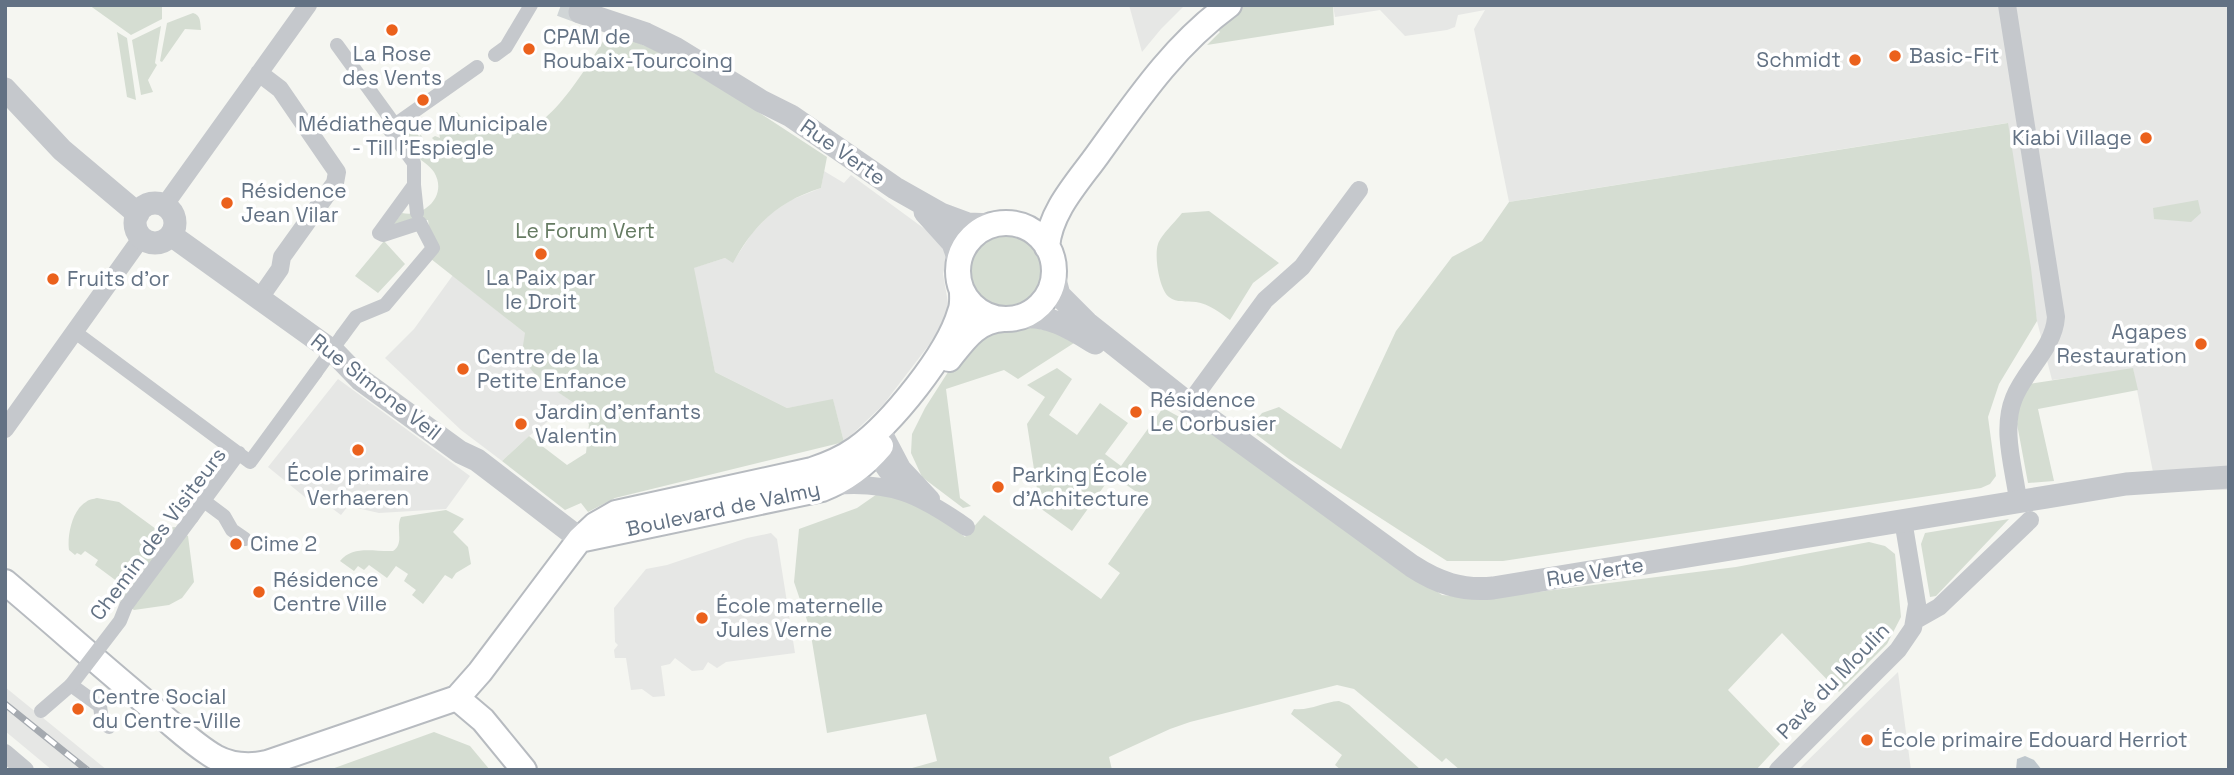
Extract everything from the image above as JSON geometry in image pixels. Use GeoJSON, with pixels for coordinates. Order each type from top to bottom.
{"type":"FeatureCollection","features":[{"type":"Feature","properties":{"kind":"main road"},"geometry":{"type":"LineString","coordinates":[[1003,224],[1032,231],[1047,247],[1053,261],[1052,287],[1043,302],[1031,313],[1012,318],[981,313],[962,291],[958,274],[959,261],[969,240],[983,229],[1003,224],[1028,218],[1046,203],[1158,51],[1208,5]]}},
{"type":"Feature","properties":{"kind":"main road"},"geometry":{"type":"LineString","coordinates":[[1047,247],[1052,224],[1065,200],[1150,82],[1185,43],[1228,5]]}},
{"type":"Feature","properties":{"kind":"main road","name":"Boulevard de Valmy"},"geometry":{"type":"LineString","coordinates":[[457,698],[480,672],[580,539],[595,525],[627,509],[828,464],[881,440],[902,403],[947,341],[961,310],[962,291]]}},
{"type":"Feature","properties":{"kind":"main road","name":"Boulevard de Valmy"},"geometry":{"type":"LineString","coordinates":[[580,539],[830,486],[852,473],[965,338],[982,324],[1012,318]]}},
{"type":"Feature","properties":{"kind":"main road"},"geometry":{"type":"LineString","coordinates":[[5,582],[202,747],[215,757],[239,765],[256,766],[274,761],[457,698]]}},
{"type":"Feature","properties":{"kind":"main road"},"geometry":{"type":"LineString","coordinates":[[457,698],[470,721],[510,770]]}},
{"type":"Feature","properties":{"kind":"main road"},"geometry":{"type":"LineString","coordinates":[[457,698],[479,716],[524,770]]}},
{"type":"Feature","properties":{"kind":"street"},"geometry":{"type":"LineString","coordinates":[[164,205],[308,5]]}},
{"type":"Feature","properties":{"kind":"street"},"geometry":{"type":"LineString","coordinates":[[495,55],[506,47],[531,5]]}},
{"type":"Feature","properties":{"kind":"street"},"geometry":{"type":"LineString","coordinates":[[2007,5],[2056,317],[2056,326],[2049,341],[2020,385],[2010,407],[2008,426],[2024,510]]}},
{"type":"Feature","properties":{"kind":"street","name":"Rue Verte"},"geometry":{"type":"LineString","coordinates":[[588,9],[698,61],[761,101],[791,116],[895,188],[954,220],[978,225],[1003,224]]}},
{"type":"Feature","properties":{"kind":"street"},"geometry":{"type":"LineString","coordinates":[[337,45],[394,125]]}},
{"type":"Feature","properties":{"kind":"street"},"geometry":{"type":"LineString","coordinates":[[414,185],[379,233],[383,235],[418,218],[414,163],[389,130],[471,71]]}},
{"type":"Feature","properties":{"kind":"street"},"geometry":{"type":"LineString","coordinates":[[259,73],[280,89],[337,172],[335,183],[282,257],[280,269],[259,299]]}},
{"type":"Feature","properties":{"kind":"street"},"geometry":{"type":"LineString","coordinates":[[5,89],[62,150],[138,214]]}},
{"type":"Feature","properties":{"kind":"street","name":"Rue Verte"},"geometry":{"type":"LineString","coordinates":[[895,188],[946,233],[957,251],[959,261]]}},
{"type":"Feature","properties":{"kind":"street"},"geometry":{"type":"LineString","coordinates":[[1189,404],[1265,300],[1304,264],[1359,190]]}},
{"type":"Feature","properties":{"kind":"street"},"geometry":{"type":"LineString","coordinates":[[149,204],[164,205],[174,217],[175,226],[164,241],[155,243],[142,237],[136,226],[138,214],[149,204]]}},
{"type":"Feature","properties":{"kind":"street","name":"Chemin des Visiteurs"},"geometry":{"type":"LineString","coordinates":[[41,711],[71,685],[120,621],[127,606],[239,453],[250,462],[356,317],[385,305],[433,248],[418,218]]}},
{"type":"Feature","properties":{"kind":"street","name":"Rue Simone Veil"},"geometry":{"type":"LineString","coordinates":[[171,235],[334,352],[367,385],[460,452],[477,460],[580,539]]}},
{"type":"Feature","properties":{"kind":"street"},"geometry":{"type":"LineString","coordinates":[[5,429],[142,237]]}},
{"type":"Feature","properties":{"kind":"street","name":"Rue Verte"},"geometry":{"type":"LineString","coordinates":[[1054,276],[1059,295],[1078,315],[1189,404],[1419,571],[1439,582],[1465,589],[1493,588],[1903,520],[2024,510],[2054,495],[2142,482],[2229,477]]}},
{"type":"Feature","properties":{"kind":"street","name":"Rue Verte"},"geometry":{"type":"LineString","coordinates":[[1012,318],[1030,316],[1048,319],[1070,328],[1189,404]]}},
{"type":"Feature","properties":{"kind":"street"},"geometry":{"type":"LineString","coordinates":[[75,332],[239,453]]}},
{"type":"Feature","properties":{"kind":"street"},"geometry":{"type":"LineString","coordinates":[[881,440],[891,476],[913,495]]}},
{"type":"Feature","properties":{"kind":"street"},"geometry":{"type":"LineString","coordinates":[[881,440],[902,468],[941,509]]}},
{"type":"Feature","properties":{"kind":"street"},"geometry":{"type":"LineString","coordinates":[[830,486],[873,485],[899,489],[941,509],[966,527]]}},
{"type":"Feature","properties":{"kind":"street"},"geometry":{"type":"LineString","coordinates":[[204,501],[224,516],[232,530],[245,539]]}},
{"type":"Feature","properties":{"kind":"street","name":"Pavé du Moulin"},"geometry":{"type":"LineString","coordinates":[[1916,620],[1939,607],[2024,510]]}},
{"type":"Feature","properties":{"kind":"street","name":"Pavé du Moulin"},"geometry":{"type":"LineString","coordinates":[[1778,770],[1910,635],[1916,620],[1917,604],[1903,520]]}},
{"type":"Feature","properties":{"kind":"street"},"geometry":{"type":"LineString","coordinates":[[71,685],[100,706],[105,726]]}},
{"type":"Feature","properties":{"kind":"street"},"geometry":{"type":"LineString","coordinates":[[5,753],[25,770]]}},
{"type":"Feature","properties":{"kind":"shaded area"},"geometry":{"type":"Polygon","coordinates":[[[1129,5],[1185,5],[1142,52],[1129,5]]]}},
{"type":"Feature","properties":{"kind":"shaded area"},"geometry":{"type":"Polygon","coordinates":[[[1333,5],[2229,5],[2229,490],[2177,490],[2157,493],[2133,369],[2052,380],[2037,321],[2007,123],[1509,202],[1474,29],[1485,10],[1458,15],[1455,27],[1447,30],[1405,36],[1380,10],[1335,17],[1333,5]]]}},
{"type":"Feature","properties":{"kind":"shaded area"},"geometry":{"type":"Polygon","coordinates":[[[824,171],[844,183],[851,175],[933,235],[944,250],[946,262],[943,274],[948,303],[945,324],[883,405],[844,442],[833,400],[787,408],[715,372],[693,268],[725,258],[733,262],[752,233],[770,214],[791,200],[821,188],[824,171]]]}},
{"type":"Feature","properties":{"kind":"shaded area","name":"Centre de la Petite Enfance"},"geometry":{"type":"Polygon","coordinates":[[[453,275],[525,333],[541,381],[573,402],[502,461],[461,430],[385,358],[414,329],[453,275]]]}},
{"type":"Feature","properties":{"kind":"shaded area","name":"École primaire Verhaeren"},"geometry":{"type":"Polygon","coordinates":[[[338,379],[470,476],[446,509],[379,513],[348,506],[341,515],[310,492],[306,498],[268,467],[338,379]]]}},
{"type":"Feature","properties":{"kind":"shaded area","name":"École maternelle Jules Verne"},"geometry":{"type":"Polygon","coordinates":[[[771,533],[777,539],[795,653],[726,662],[717,668],[708,662],[703,670],[692,671],[675,658],[670,664],[661,666],[665,696],[653,697],[642,689],[631,690],[626,658],[615,658],[614,650],[618,645],[615,642],[614,608],[646,569],[771,533]]]}},
{"type":"Feature","properties":{"kind":"shaded area","name":"École primaire Edouard Herriot"},"geometry":{"type":"Polygon","coordinates":[[[1898,672],[1911,770],[1798,770],[1858,711],[1898,672]]]}},
{"type":"Feature","properties":{"kind":"shaded area"},"geometry":{"type":"Polygon","coordinates":[[[5,687],[107,770],[52,770],[5,731],[5,687]]]}},
{"type":"Feature","properties":{"kind":"shaded area"},"geometry":{"type":"Polygon","coordinates":[[[2025,756],[2034,760],[2042,770],[2016,770],[2017,759],[2025,756]]]}},
{"type":"Feature","properties":{"kind":"green space"},"geometry":{"type":"Polygon","coordinates":[[[89,5],[162,5],[162,19],[131,35],[89,5]]]}},
{"type":"Feature","properties":{"kind":"green space"},"geometry":{"type":"Polygon","coordinates":[[[1239,5],[1333,5],[1334,25],[1207,45],[1220,32],[1214,26],[1239,5]]]}},
{"type":"Feature","properties":{"kind":"green space"},"geometry":{"type":"Polygon","coordinates":[[[193,13],[199,17],[201,30],[185,29],[162,62],[160,61],[167,23],[193,13]]]}},
{"type":"Feature","properties":{"kind":"green space"},"geometry":{"type":"Polygon","coordinates":[[[161,26],[155,63],[157,65],[148,80],[153,92],[141,95],[132,40],[161,26]]]}},
{"type":"Feature","properties":{"kind":"green space","name":"Le Forum Vert"},"geometry":{"type":"Polygon","coordinates":[[[610,31],[657,51],[740,100],[827,157],[821,188],[792,200],[769,216],[750,237],[733,263],[725,258],[694,268],[715,372],[787,408],[833,399],[844,442],[615,498],[588,512],[581,503],[565,510],[502,461],[529,436],[567,465],[586,453],[589,424],[574,403],[541,381],[521,358],[525,333],[426,255],[432,246],[428,220],[392,226],[402,213],[411,214],[426,208],[432,203],[438,189],[438,181],[431,168],[393,143],[413,129],[421,135],[425,144],[428,142],[432,145],[432,138],[440,138],[439,133],[443,130],[436,121],[439,119],[442,122],[457,112],[467,124],[471,125],[479,119],[502,130],[524,131],[539,123],[567,94],[610,31]]]}},
{"type":"Feature","properties":{"kind":"green space"},"geometry":{"type":"Polygon","coordinates":[[[117,32],[127,38],[136,100],[127,97],[117,32]]]}},
{"type":"Feature","properties":{"kind":"green space"},"geometry":{"type":"Polygon","coordinates":[[[2008,123],[2037,321],[1999,384],[1988,417],[1996,476],[1990,484],[1981,488],[1503,561],[1447,561],[1289,459],[1249,429],[1262,413],[1279,407],[1341,449],[1396,331],[1452,257],[1482,241],[1509,202],[2008,123]]]}},
{"type":"Feature","properties":{"kind":"green space"},"geometry":{"type":"Polygon","coordinates":[[[2198,200],[2201,213],[2191,222],[2154,219],[2153,208],[2198,200]]]}},
{"type":"Feature","properties":{"kind":"green space"},"geometry":{"type":"Polygon","coordinates":[[[1209,211],[1279,263],[1253,283],[1230,320],[1205,305],[1169,297],[1162,287],[1158,272],[1157,249],[1165,232],[1182,213],[1209,211]]]}},
{"type":"Feature","properties":{"kind":"green space"},"geometry":{"type":"Polygon","coordinates":[[[1006,232],[1021,235],[1034,244],[1043,257],[1046,272],[1043,287],[1034,300],[1021,309],[1006,312],[991,309],[978,300],[969,287],[966,272],[969,257],[978,244],[991,235],[1006,232]]]}},
{"type":"Feature","properties":{"kind":"green space"},"geometry":{"type":"Polygon","coordinates":[[[384,241],[405,264],[378,293],[355,276],[384,241]]]}},
{"type":"Feature","properties":{"kind":"green space"},"geometry":{"type":"Polygon","coordinates":[[[1030,327],[1054,332],[1074,343],[1018,379],[1004,370],[946,389],[960,498],[971,506],[963,508],[922,477],[911,453],[912,434],[957,358],[988,332],[1030,327]]]}},
{"type":"Feature","properties":{"kind":"green space"},"geometry":{"type":"Polygon","coordinates":[[[1057,368],[1072,379],[1049,415],[1077,435],[1100,403],[1128,423],[1105,454],[1121,466],[1163,408],[1218,438],[1442,595],[1483,599],[1736,567],[1869,542],[1885,546],[1895,554],[1901,617],[1887,644],[1839,692],[1782,633],[1728,690],[1780,744],[1756,770],[1460,770],[1446,758],[1442,762],[1354,689],[1337,685],[1170,729],[1109,757],[1112,770],[905,770],[937,761],[926,714],[827,733],[810,629],[794,582],[799,529],[857,508],[880,492],[930,511],[965,537],[984,515],[1101,599],[1120,573],[1108,564],[1151,502],[1112,475],[1072,531],[1040,508],[1027,424],[1045,397],[1027,385],[1057,368]]]}},
{"type":"Feature","properties":{"kind":"green space"},"geometry":{"type":"Polygon","coordinates":[[[2133,368],[2138,390],[2038,409],[2054,481],[2028,483],[2017,424],[2019,405],[2029,384],[2133,368]]]}},
{"type":"Feature","properties":{"kind":"green space"},"geometry":{"type":"Polygon","coordinates":[[[97,498],[119,502],[156,529],[175,527],[188,536],[194,582],[182,598],[169,605],[134,610],[114,597],[122,585],[95,565],[98,560],[85,551],[81,555],[75,555],[69,550],[70,531],[77,511],[87,501],[97,498]]]}},
{"type":"Feature","properties":{"kind":"green space"},"geometry":{"type":"Polygon","coordinates":[[[446,510],[464,519],[453,532],[468,547],[471,564],[456,573],[452,579],[445,575],[423,604],[412,595],[416,590],[404,581],[408,574],[396,566],[387,578],[369,565],[364,570],[358,566],[354,571],[340,561],[357,551],[393,551],[399,540],[401,517],[446,510]]]}},
{"type":"Feature","properties":{"kind":"green space"},"geometry":{"type":"Polygon","coordinates":[[[2009,519],[1936,596],[1930,597],[1921,544],[1925,533],[2009,519]]]}},
{"type":"Feature","properties":{"kind":"green space"},"geometry":{"type":"Polygon","coordinates":[[[1339,701],[1349,705],[1421,770],[1341,770],[1335,765],[1342,755],[1291,714],[1294,709],[1306,709],[1339,701]]]}},
{"type":"Feature","properties":{"kind":"green space"},"geometry":{"type":"Polygon","coordinates":[[[434,732],[470,746],[490,770],[329,770],[434,732]]]}},
{"type":"Feature","properties":{"kind":"tunnel"},"geometry":{"type":"LineString","coordinates":[[561,5],[580,12]]}},
{"type":"Feature","properties":{"kind":"railway"},"geometry":{"type":"LineString","coordinates":[[5,704],[87,770]]}},
{"type":"Feature","properties":{"kind":"place","name":"La Rose des Vents"},"geometry":{"type":"Point","coordinates":[392,30]}},
{"type":"Feature","properties":{"kind":"place","name":"CPAM de Roubaix-Tourcoing"},"geometry":{"type":"Point","coordinates":[529,49]}},
{"type":"Feature","properties":{"kind":"place","name":"Basic-Fit"},"geometry":{"type":"Point","coordinates":[1895,56]}},
{"type":"Feature","properties":{"kind":"place","name":"Schmidt"},"geometry":{"type":"Point","coordinates":[1855,60]}},
{"type":"Feature","properties":{"kind":"place","name":"Médiathèque Municipale - Till l'Espiegle"},"geometry":{"type":"Point","coordinates":[423,100]}},
{"type":"Feature","properties":{"kind":"place","name":"Kiabi Village"},"geometry":{"type":"Point","coordinates":[2146,138]}},
{"type":"Feature","properties":{"kind":"place","name":"Résidence Jean Vilar"},"geometry":{"type":"Point","coordinates":[227,203]}},
{"type":"Feature","properties":{"kind":"place","name":"La Paix par le Droit"},"geometry":{"type":"Point","coordinates":[541,254]}},
{"type":"Feature","properties":{"kind":"place","name":"Fruits d'or"},"geometry":{"type":"Point","coordinates":[53,279]}},
{"type":"Feature","properties":{"kind":"place","name":"Agapes Restauration"},"geometry":{"type":"Point","coordinates":[2201,344]}},
{"type":"Feature","properties":{"kind":"place","name":"Centre de la Petite Enfance"},"geometry":{"type":"Point","coordinates":[463,369]}},
{"type":"Feature","properties":{"kind":"place","name":"Résidence Le Corbusier"},"geometry":{"type":"Point","coordinates":[1136,412]}},
{"type":"Feature","properties":{"kind":"place","name":"Jardin d'enfants Valentin"},"geometry":{"type":"Point","coordinates":[521,424]}},
{"type":"Feature","properties":{"kind":"place","name":"École primaire Verhaeren"},"geometry":{"type":"Point","coordinates":[358,450]}},
{"type":"Feature","properties":{"kind":"place","name":"Parking École d'Achitecture"},"geometry":{"type":"Point","coordinates":[998,487]}},
{"type":"Feature","properties":{"kind":"place","name":"Cime 2"},"geometry":{"type":"Point","coordinates":[236,544]}},
{"type":"Feature","properties":{"kind":"place","name":"Résidence Centre Ville"},"geometry":{"type":"Point","coordinates":[259,592]}},
{"type":"Feature","properties":{"kind":"place","name":"École maternelle Jules Verne"},"geometry":{"type":"Point","coordinates":[702,618]}},
{"type":"Feature","properties":{"kind":"place","name":"Centre Social du Centre-Ville"},"geometry":{"type":"Point","coordinates":[78,709]}},
{"type":"Feature","properties":{"kind":"place","name":"École primaire Edouard Herriot"},"geometry":{"type":"Point","coordinates":[1867,740]}}]}
